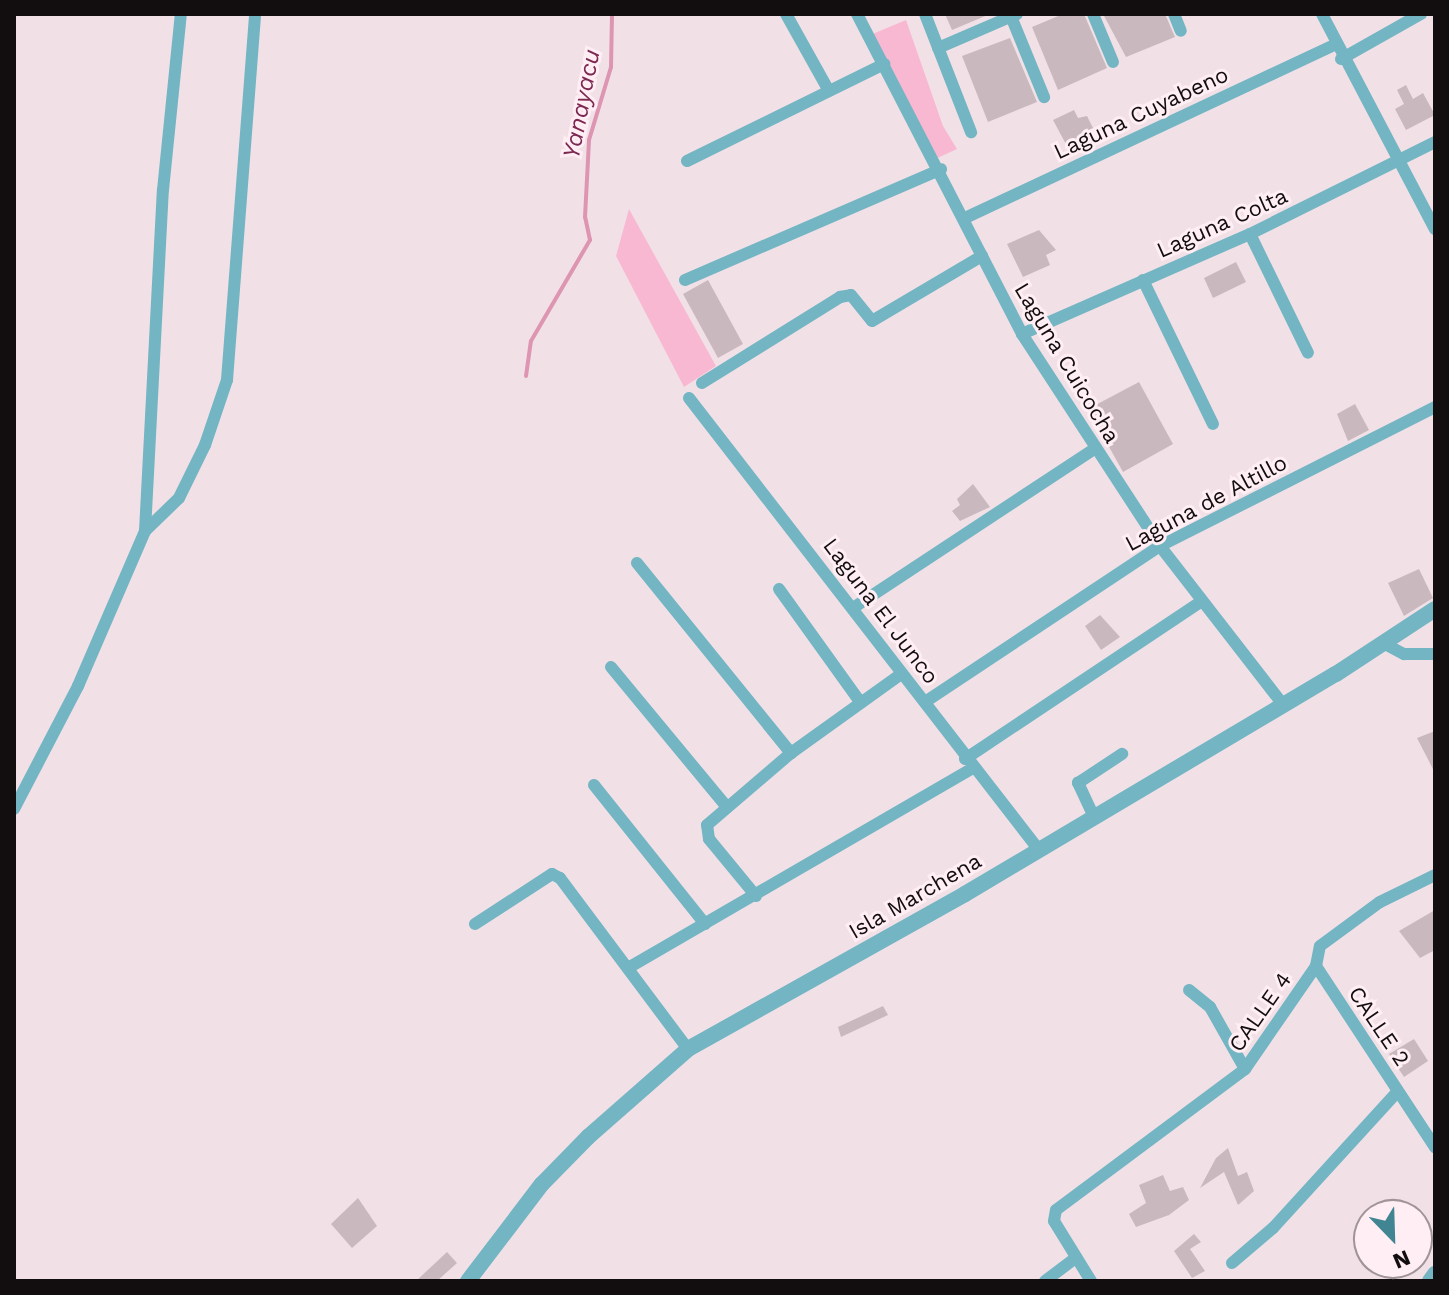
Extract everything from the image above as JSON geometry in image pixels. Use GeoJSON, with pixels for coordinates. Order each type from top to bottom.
{"type":"FeatureCollection","features":[{"type":"Feature","properties":{"kind":"street"},"geometry":{"type":"LineString","coordinates":[[14,809],[78,686],[145,531],[163,190],[181,14]]}},
{"type":"Feature","properties":{"kind":"street"},"geometry":{"type":"LineString","coordinates":[[145,531],[179,498],[205,445],[227,380],[255,14]]}},
{"type":"Feature","properties":{"kind":"street"},"geometry":{"type":"LineString","coordinates":[[786,14],[829,91]]}},
{"type":"Feature","properties":{"kind":"street","name":"Laguna Cuicocha"},"geometry":{"type":"LineString","coordinates":[[857,14],[941,169],[1022,334],[1160,546],[1200,602],[1284,706]]}},
{"type":"Feature","properties":{"kind":"street"},"geometry":{"type":"LineString","coordinates":[[925,14],[971,132]]}},
{"type":"Feature","properties":{"kind":"street"},"geometry":{"type":"LineString","coordinates":[[1093,14],[1113,62]]}},
{"type":"Feature","properties":{"kind":"street"},"geometry":{"type":"LineString","coordinates":[[1174,14],[1181,31]]}},
{"type":"Feature","properties":{"kind":"street"},"geometry":{"type":"LineString","coordinates":[[1322,14],[1341,59],[1435,229]]}},
{"type":"Feature","properties":{"kind":"street"},"geometry":{"type":"LineString","coordinates":[[1341,59],[1421,14]]}},
{"type":"Feature","properties":{"kind":"street"},"geometry":{"type":"LineString","coordinates":[[938,48],[1013,15],[1044,97]]}},
{"type":"Feature","properties":{"kind":"street","name":"Laguna Cuyabeno"},"geometry":{"type":"LineString","coordinates":[[965,218],[1335,45]]}},
{"type":"Feature","properties":{"kind":"street"},"geometry":{"type":"LineString","coordinates":[[687,161],[884,64]]}},
{"type":"Feature","properties":{"kind":"street","name":"Laguna Colta"},"geometry":{"type":"LineString","coordinates":[[1022,334],[1250,234],[1435,142]]}},
{"type":"Feature","properties":{"kind":"street"},"geometry":{"type":"LineString","coordinates":[[685,280],[941,169]]}},
{"type":"Feature","properties":{"kind":"street"},"geometry":{"type":"LineString","coordinates":[[1250,234],[1308,353]]}},
{"type":"Feature","properties":{"kind":"street"},"geometry":{"type":"LineString","coordinates":[[702,383],[840,297],[851,295],[872,321],[982,256]]}},
{"type":"Feature","properties":{"kind":"street"},"geometry":{"type":"LineString","coordinates":[[1143,280],[1213,424]]}},
{"type":"Feature","properties":{"kind":"street","name":"Laguna El Junco"},"geometry":{"type":"LineString","coordinates":[[689,398],[853,608],[900,675],[925,702],[969,764],[1039,850]]}},
{"type":"Feature","properties":{"kind":"street","name":"Laguna de Altillo"},"geometry":{"type":"LineString","coordinates":[[925,702],[1160,546],[1435,407]]}},
{"type":"Feature","properties":{"kind":"street"},"geometry":{"type":"LineString","coordinates":[[853,608],[1094,449]]}},
{"type":"Feature","properties":{"kind":"street"},"geometry":{"type":"LineString","coordinates":[[637,563],[791,753]]}},
{"type":"Feature","properties":{"kind":"street"},"geometry":{"type":"LineString","coordinates":[[779,589],[861,703]]}},
{"type":"Feature","properties":{"kind":"street"},"geometry":{"type":"LineString","coordinates":[[628,968],[756,896],[969,764],[1200,602]]}},
{"type":"Feature","properties":{"kind":"street","name":"Isla Marchena"},"geometry":{"type":"LineString","coordinates":[[468,1281],[542,1184],[588,1137],[688,1049],[1039,850],[1284,706],[1435,609]]}},
{"type":"Feature","properties":{"kind":"street"},"geometry":{"type":"LineString","coordinates":[[1383,643],[1404,654],[1435,654]]}},
{"type":"Feature","properties":{"kind":"street"},"geometry":{"type":"LineString","coordinates":[[611,667],[726,806]]}},
{"type":"Feature","properties":{"kind":"street"},"geometry":{"type":"LineString","coordinates":[[756,896],[709,839],[707,825],[791,753],[900,675]]}},
{"type":"Feature","properties":{"kind":"street"},"geometry":{"type":"LineString","coordinates":[[1094,817],[1078,783],[1122,754]]}},
{"type":"Feature","properties":{"kind":"street"},"geometry":{"type":"LineString","coordinates":[[594,785],[705,924]]}},
{"type":"Feature","properties":{"kind":"street"},"geometry":{"type":"LineString","coordinates":[[475,924],[552,874],[688,1049]]}},
{"type":"Feature","properties":{"kind":"street","name":"CALLE 4"},"geometry":{"type":"LineString","coordinates":[[1076,1258],[1053,1219],[1069,1198],[1245,1069],[1316,966],[1320,946],[1380,902],[1435,875]]}},
{"type":"Feature","properties":{"kind":"street","name":"CALLE 2"},"geometry":{"type":"LineString","coordinates":[[1316,966],[1435,1147]]}},
{"type":"Feature","properties":{"kind":"street"},"geometry":{"type":"LineString","coordinates":[[1189,990],[1210,1007],[1245,1069]]}},
{"type":"Feature","properties":{"kind":"street"},"geometry":{"type":"LineString","coordinates":[[1232,1263],[1273,1228],[1398,1091]]}},
{"type":"Feature","properties":{"kind":"street"},"geometry":{"type":"LineString","coordinates":[[1045,1281],[1076,1258],[1091,1281]]}},
{"type":"Feature","properties":{"kind":"street"},"geometry":{"type":"LineString","coordinates":[[1430,1281],[1435,1274]]}},
{"type":"Feature","properties":{"kind":"shaded area"},"geometry":{"type":"Polygon","coordinates":[[[906,20],[943,126],[957,149],[929,162],[870,35],[906,20]]]}},
{"type":"Feature","properties":{"kind":"shaded area"},"geometry":{"type":"Polygon","coordinates":[[[629,209],[716,366],[684,387],[616,256],[629,209]]]}},
{"type":"Feature","properties":{"kind":"building"},"geometry":{"type":"Polygon","coordinates":[[[945,14],[990,14],[952,30],[945,14]]]}},
{"type":"Feature","properties":{"kind":"building"},"geometry":{"type":"Polygon","coordinates":[[[1063,14],[1084,14],[1107,68],[1058,90],[1032,27],[1063,14]]]}},
{"type":"Feature","properties":{"kind":"building"},"geometry":{"type":"Polygon","coordinates":[[[1103,14],[1165,14],[1175,37],[1126,57],[1103,14]]]}},
{"type":"Feature","properties":{"kind":"building"},"geometry":{"type":"Polygon","coordinates":[[[1010,38],[1037,102],[988,122],[962,56],[1010,38]]]}},
{"type":"Feature","properties":{"kind":"building"},"geometry":{"type":"Polygon","coordinates":[[[1406,85],[1413,99],[1423,93],[1435,115],[1406,130],[1395,109],[1404,104],[1397,90],[1406,85]]]}},
{"type":"Feature","properties":{"kind":"building"},"geometry":{"type":"Polygon","coordinates":[[[1074,110],[1078,118],[1087,116],[1096,134],[1068,148],[1053,120],[1074,110]]]}},
{"type":"Feature","properties":{"kind":"building"},"geometry":{"type":"Polygon","coordinates":[[[1039,230],[1056,250],[1046,255],[1050,265],[1023,277],[1007,244],[1039,230]]]}},
{"type":"Feature","properties":{"kind":"building"},"geometry":{"type":"Polygon","coordinates":[[[1236,262],[1246,282],[1213,298],[1204,278],[1236,262]]]}},
{"type":"Feature","properties":{"kind":"building"},"geometry":{"type":"Polygon","coordinates":[[[708,280],[743,344],[718,358],[683,294],[708,280]]]}},
{"type":"Feature","properties":{"kind":"building"},"geometry":{"type":"Polygon","coordinates":[[[1139,382],[1173,444],[1123,472],[1088,409],[1139,382]]]}},
{"type":"Feature","properties":{"kind":"building"},"geometry":{"type":"Polygon","coordinates":[[[1355,404],[1369,430],[1348,441],[1337,414],[1355,404]]]}},
{"type":"Feature","properties":{"kind":"building"},"geometry":{"type":"Polygon","coordinates":[[[973,484],[990,507],[960,521],[952,511],[960,505],[957,499],[973,484]]]}},
{"type":"Feature","properties":{"kind":"building"},"geometry":{"type":"Polygon","coordinates":[[[1419,569],[1433,598],[1404,616],[1388,583],[1419,569]]]}},
{"type":"Feature","properties":{"kind":"building"},"geometry":{"type":"Polygon","coordinates":[[[1100,615],[1120,637],[1101,650],[1085,626],[1100,615]]]}},
{"type":"Feature","properties":{"kind":"building"},"geometry":{"type":"Polygon","coordinates":[[[1435,731],[1435,773],[1417,738],[1435,731]]]}},
{"type":"Feature","properties":{"kind":"building"},"geometry":{"type":"Polygon","coordinates":[[[1435,910],[1435,950],[1420,958],[1399,931],[1435,910]]]}},
{"type":"Feature","properties":{"kind":"building"},"geometry":{"type":"Polygon","coordinates":[[[883,1006],[888,1015],[841,1037],[838,1027],[883,1006]]]}},
{"type":"Feature","properties":{"kind":"building"},"geometry":{"type":"Polygon","coordinates":[[[1414,1039],[1428,1061],[1404,1077],[1389,1054],[1414,1039]]]}},
{"type":"Feature","properties":{"kind":"building"},"geometry":{"type":"Polygon","coordinates":[[[1228,1148],[1238,1176],[1247,1172],[1254,1191],[1238,1205],[1224,1172],[1200,1188],[1216,1158],[1228,1148]]]}},
{"type":"Feature","properties":{"kind":"building"},"geometry":{"type":"Polygon","coordinates":[[[1163,1175],[1170,1191],[1183,1187],[1189,1200],[1169,1215],[1136,1227],[1129,1214],[1146,1203],[1139,1185],[1163,1175]]]}},
{"type":"Feature","properties":{"kind":"building"},"geometry":{"type":"Polygon","coordinates":[[[358,1198],[377,1226],[352,1248],[331,1224],[358,1198]]]}},
{"type":"Feature","properties":{"kind":"building"},"geometry":{"type":"Polygon","coordinates":[[[1194,1234],[1201,1242],[1190,1249],[1205,1271],[1192,1278],[1174,1251],[1194,1234]]]}},
{"type":"Feature","properties":{"kind":"building"},"geometry":{"type":"Polygon","coordinates":[[[447,1252],[457,1263],[437,1281],[416,1281],[447,1252]]]}},
{"type":"Feature","properties":{"kind":"waterway","name":"Yanayacu"},"geometry":{"type":"LineString","coordinates":[[526,376],[531,341],[590,240],[585,217],[589,140],[611,67],[612,14]]}}]}
